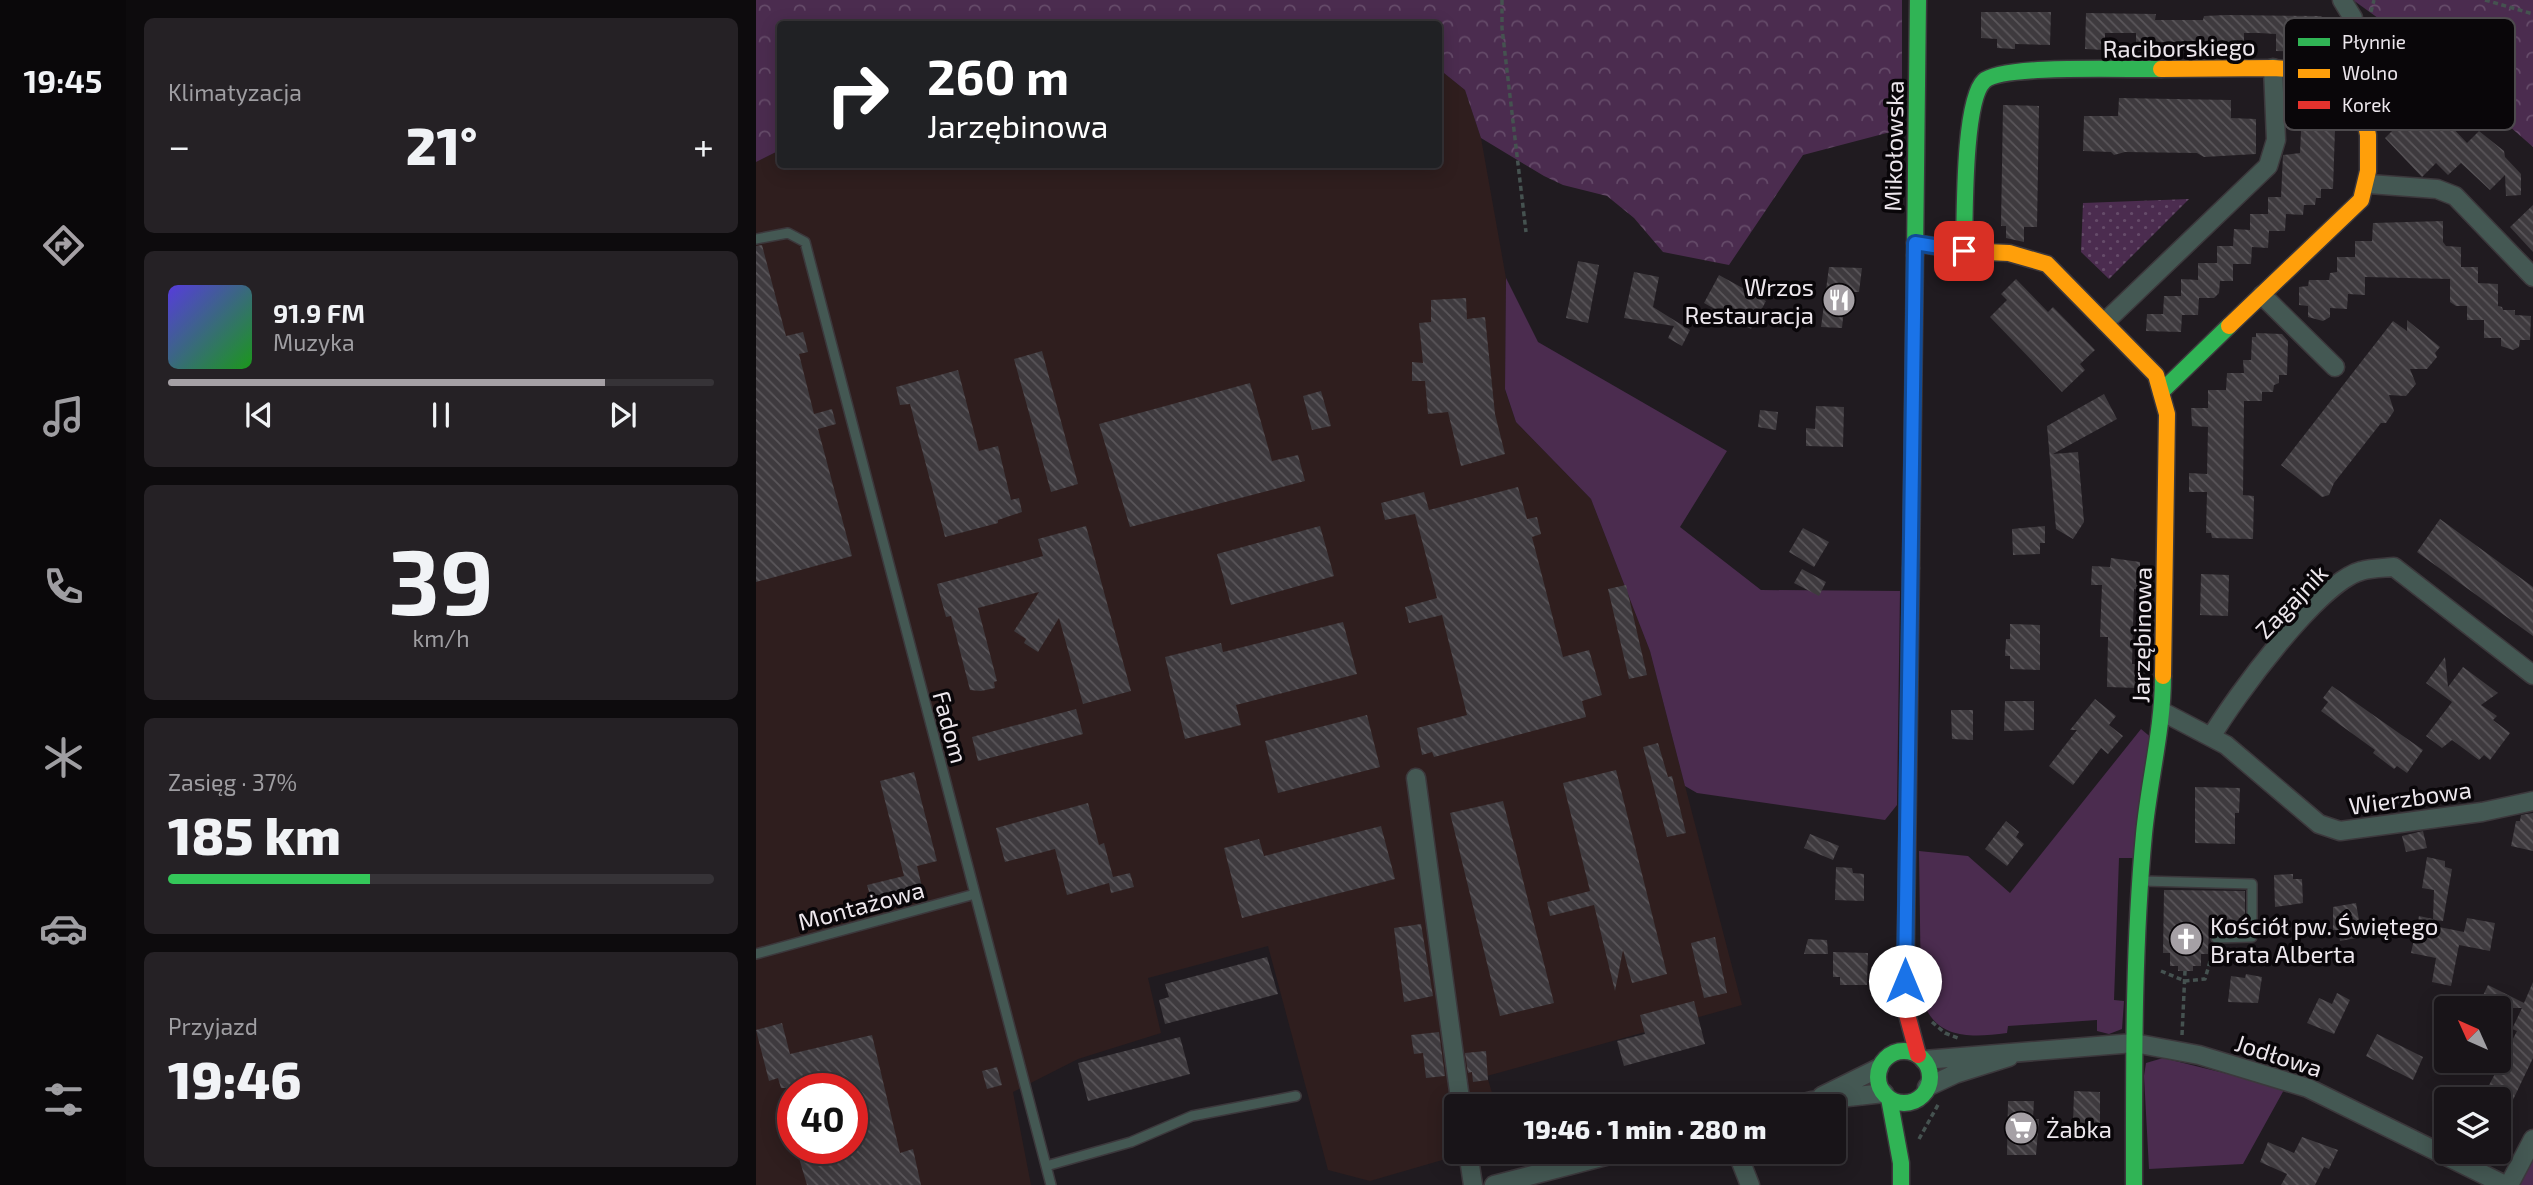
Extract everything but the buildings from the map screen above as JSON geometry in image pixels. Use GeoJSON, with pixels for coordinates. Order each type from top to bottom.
{"type":"FeatureCollection","features":[{"type":"Feature","properties":{"kind":"street","name":"Mikołowska"},"geometry":{"type":"LineString","coordinates":[[1893,1054],[1905,1007],[1918,0]]}},
{"type":"Feature","properties":{"kind":"street"},"geometry":{"type":"LineString","coordinates":[[2342,0],[2353,18]]}},
{"type":"Feature","properties":{"kind":"street"},"geometry":{"type":"LineString","coordinates":[[2105,322],[2268,166],[2276,140],[2273,68]]}},
{"type":"Feature","properties":{"kind":"street","name":"Raciborskiego"},"geometry":{"type":"LineString","coordinates":[[1964,251],[1971,108],[1982,83],[1994,75],[2025,71],[2284,69]]}},
{"type":"Feature","properties":{"kind":"street"},"geometry":{"type":"LineString","coordinates":[[2161,392],[2361,200],[2369,184],[2366,130]]}},
{"type":"Feature","properties":{"kind":"street"},"geometry":{"type":"LineString","coordinates":[[2369,184],[2437,189],[2455,196],[2533,277]]}},
{"type":"Feature","properties":{"kind":"street","name":"Jarzębinowa"},"geometry":{"type":"LineString","coordinates":[[1915,243],[1964,251],[2009,253],[2047,264],[2156,375],[2167,414],[2163,712],[2144,833],[2141,881],[2134,1043],[2134,1185]]}},
{"type":"Feature","properties":{"kind":"street"},"geometry":{"type":"LineString","coordinates":[[2262,295],[2334,367]]}},
{"type":"Feature","properties":{"kind":"street","name":"Zagajnik"},"geometry":{"type":"LineString","coordinates":[[2211,737],[2227,711],[2302,619],[2344,579],[2361,570],[2393,568],[2533,675]]}},
{"type":"Feature","properties":{"kind":"street","name":"Wierzbowa"},"geometry":{"type":"LineString","coordinates":[[2163,712],[2211,737],[2269,779],[2319,824],[2340,831],[2482,812],[2533,801]]}},
{"type":"Feature","properties":{"kind":"street"},"geometry":{"type":"LineString","coordinates":[[1416,778],[1459,1094]]}},
{"type":"Feature","properties":{"kind":"street","name":"Mikołowska"},"geometry":{"type":"LineString","coordinates":[[1905,1007],[1921,1058]]}},
{"type":"Feature","properties":{"kind":"street","name":"Jodłowa"},"geometry":{"type":"LineString","coordinates":[[1921,1058],[2134,1043],[2199,1055],[2308,1088],[2507,1185]]}},
{"type":"Feature","properties":{"kind":"street"},"geometry":{"type":"LineString","coordinates":[[1826,1094],[1880,1068],[1893,1054],[1906,1051],[1921,1058],[1929,1073],[1901,1163]]}},
{"type":"Feature","properties":{"kind":"street","name":"Jodłowa"},"geometry":{"type":"LineString","coordinates":[[1925,1091],[1955,1074],[2019,1053]]}},
{"type":"Feature","properties":{"kind":"street"},"geometry":{"type":"LineString","coordinates":[[1880,1068],[1878,1081],[1887,1096],[1901,1163],[1901,1185]]}},
{"type":"Feature","properties":{"kind":"street"},"geometry":{"type":"LineString","coordinates":[[1846,1099],[1887,1096],[1906,1102],[1925,1091]]}},
{"type":"Feature","properties":{"kind":"street"},"geometry":{"type":"LineString","coordinates":[[2507,1185],[2533,1139]]}},
{"type":"Feature","properties":{"kind":"street"},"geometry":{"type":"LineString","coordinates":[[1470,1164],[1473,1185]]}},
{"type":"Feature","properties":{"kind":"street"},"geometry":{"type":"LineString","coordinates":[[1494,1185],[1575,1164]]}},
{"type":"Feature","properties":{"kind":"street"},"geometry":{"type":"LineString","coordinates":[[1741,1164],[1749,1185]]}},
{"type":"Feature","properties":{"kind":"lane","name":"Fadom"},"geometry":{"type":"LineString","coordinates":[[756,239],[788,233],[805,242],[1051,1185]]}},
{"type":"Feature","properties":{"kind":"lane"},"geometry":{"type":"LineString","coordinates":[[2141,881],[2252,884],[2252,937],[2216,938]]}},
{"type":"Feature","properties":{"kind":"lane","name":"Montażowa"},"geometry":{"type":"LineString","coordinates":[[756,954],[975,894]]}},
{"type":"Feature","properties":{"kind":"lane"},"geometry":{"type":"LineString","coordinates":[[1046,1166],[1131,1142],[1192,1116],[1296,1096]]}},
{"type":"Feature","properties":{"kind":"path"},"geometry":{"type":"LineString","coordinates":[[1502,0],[1502,28],[1526,232]]}},
{"type":"Feature","properties":{"kind":"path"},"geometry":{"type":"LineString","coordinates":[[2485,0],[2533,14]]}},
{"type":"Feature","properties":{"kind":"path"},"geometry":{"type":"LineString","coordinates":[[2160,960],[2161,973],[2185,981],[2205,979],[2216,938]]}},
{"type":"Feature","properties":{"kind":"path"},"geometry":{"type":"LineString","coordinates":[[2183,1028],[2185,971]]}},
{"type":"Feature","properties":{"kind":"path"},"geometry":{"type":"LineString","coordinates":[[1918,1144],[1928,1118],[1944,1099]]}},
{"type":"Feature","properties":{"kind":"shaded area"},"geometry":{"type":"Polygon","coordinates":[[[1442,71],[1465,90],[1481,138],[1506,278],[1505,390],[1516,422],[1591,499],[1650,651],[1742,1005],[1487,1076],[1492,1094],[1444,1094],[1444,1160],[1370,1181],[1328,1170],[1268,946],[1148,978],[1161,1033],[1078,1059],[1013,1092],[1031,1185],[756,1185],[756,162],[777,152],[777,168],[1442,168],[1442,71]]]}},
{"type":"Feature","properties":{"kind":"green space"},"geometry":{"type":"Polygon","coordinates":[[[756,0],[1902,0],[1902,129],[1803,155],[1729,265],[1663,252],[1634,218],[1607,196],[1563,185],[1481,138],[1465,90],[1442,71],[1442,21],[777,21],[777,152],[756,162],[756,0]]]}},
{"type":"Feature","properties":{"kind":"green space"},"geometry":{"type":"Polygon","coordinates":[[[2353,0],[2533,0],[2533,147],[2514,130],[2515,18],[2378,18],[2353,0]]]}},
{"type":"Feature","properties":{"kind":"green space"},"geometry":{"type":"Polygon","coordinates":[[[2189,199],[2109,279],[2081,252],[2083,203],[2189,199]]]}},
{"type":"Feature","properties":{"kind":"green space"},"geometry":{"type":"Polygon","coordinates":[[[1506,278],[1538,342],[1727,451],[1680,527],[1761,590],[1900,591],[1897,805],[1885,820],[1697,793],[1685,786],[1650,651],[1591,499],[1516,422],[1505,389],[1506,278]]]}},
{"type":"Feature","properties":{"kind":"green space"},"geometry":{"type":"Polygon","coordinates":[[[2141,729],[2153,739],[2134,858],[2119,858],[2114,1000],[2124,1001],[2122,1029],[2109,1034],[2097,1031],[2097,1020],[2008,1026],[2007,1033],[1979,1035],[1954,1033],[1943,1028],[1926,1009],[1921,994],[1919,851],[1968,856],[2010,893],[2141,729]]]}},
{"type":"Feature","properties":{"kind":"green space"},"geometry":{"type":"Polygon","coordinates":[[[2163,1058],[2285,1088],[2243,1164],[2149,1169],[2144,1076],[2146,1063],[2163,1058]]]}},
{"type":"Feature","properties":{"kind":"green space"},"geometry":{"type":"Polygon","coordinates":[[[2533,1155],[2533,1185],[2517,1185],[2533,1155]]]}},
{"type":"Feature","properties":{"kind":"traffic: fast"},"geometry":{"type":"LineString","coordinates":[[1915,255],[1918,0]]}},
{"type":"Feature","properties":{"kind":"traffic: fast"},"geometry":{"type":"LineString","coordinates":[[1964,251],[1969,135],[1977,93],[1984,81],[2015,72],[2040,70],[2161,69]]}},
{"type":"Feature","properties":{"kind":"traffic: fast"},"geometry":{"type":"LineString","coordinates":[[2161,392],[2229,326]]}},
{"type":"Feature","properties":{"kind":"traffic: fast"},"geometry":{"type":"LineString","coordinates":[[2134,1185],[2138,921],[2146,814],[2161,716],[2163,676]]}},
{"type":"Feature","properties":{"kind":"traffic: fast"},"geometry":{"type":"LineString","coordinates":[[1904,1051],[1914,1053],[1922,1059],[1928,1067],[1930,1077],[1928,1087],[1922,1095],[1914,1101],[1904,1103],[1894,1101],[1886,1095],[1880,1087],[1878,1077],[1880,1067],[1886,1059],[1894,1053],[1904,1051]]}},
{"type":"Feature","properties":{"kind":"traffic: fast"},"geometry":{"type":"LineString","coordinates":[[1889,1098],[1901,1163],[1901,1185]]}},
{"type":"Feature","properties":{"kind":"traffic: slow"},"geometry":{"type":"LineString","coordinates":[[2161,69],[2284,69]]}},
{"type":"Feature","properties":{"kind":"traffic: slow"},"geometry":{"type":"LineString","coordinates":[[2229,326],[2361,200],[2368,171],[2367,130]]}},
{"type":"Feature","properties":{"kind":"traffic: slow"},"geometry":{"type":"LineString","coordinates":[[1915,243],[1964,251],[2009,253],[2047,264],[2156,375],[2167,414],[2163,676]]}},
{"type":"Feature","properties":{"kind":"traffic: slow"},"geometry":{"type":"LineString","coordinates":[[1911,568],[1915,255]]}},
{"type":"Feature","properties":{"kind":"traffic: jam"},"geometry":{"type":"LineString","coordinates":[[1911,568],[1905,1007],[1918,1055]]}},
{"type":"Feature","properties":{"kind":"place","name":"Wrzos Restauracja"},"geometry":{"type":"Point","coordinates":[1839,300]}},
{"type":"Feature","properties":{"kind":"place","name":"Kościół pw. Świętego Brata Alberta"},"geometry":{"type":"Point","coordinates":[2186,939]}},
{"type":"Feature","properties":{"kind":"place","name":"Żabka"},"geometry":{"type":"Point","coordinates":[2021,1128]}},
{"type":"Feature","properties":{"kind":"route"},"geometry":{"type":"LineString","coordinates":[[1905,981],[1915,243],[1964,251]]}}]}
